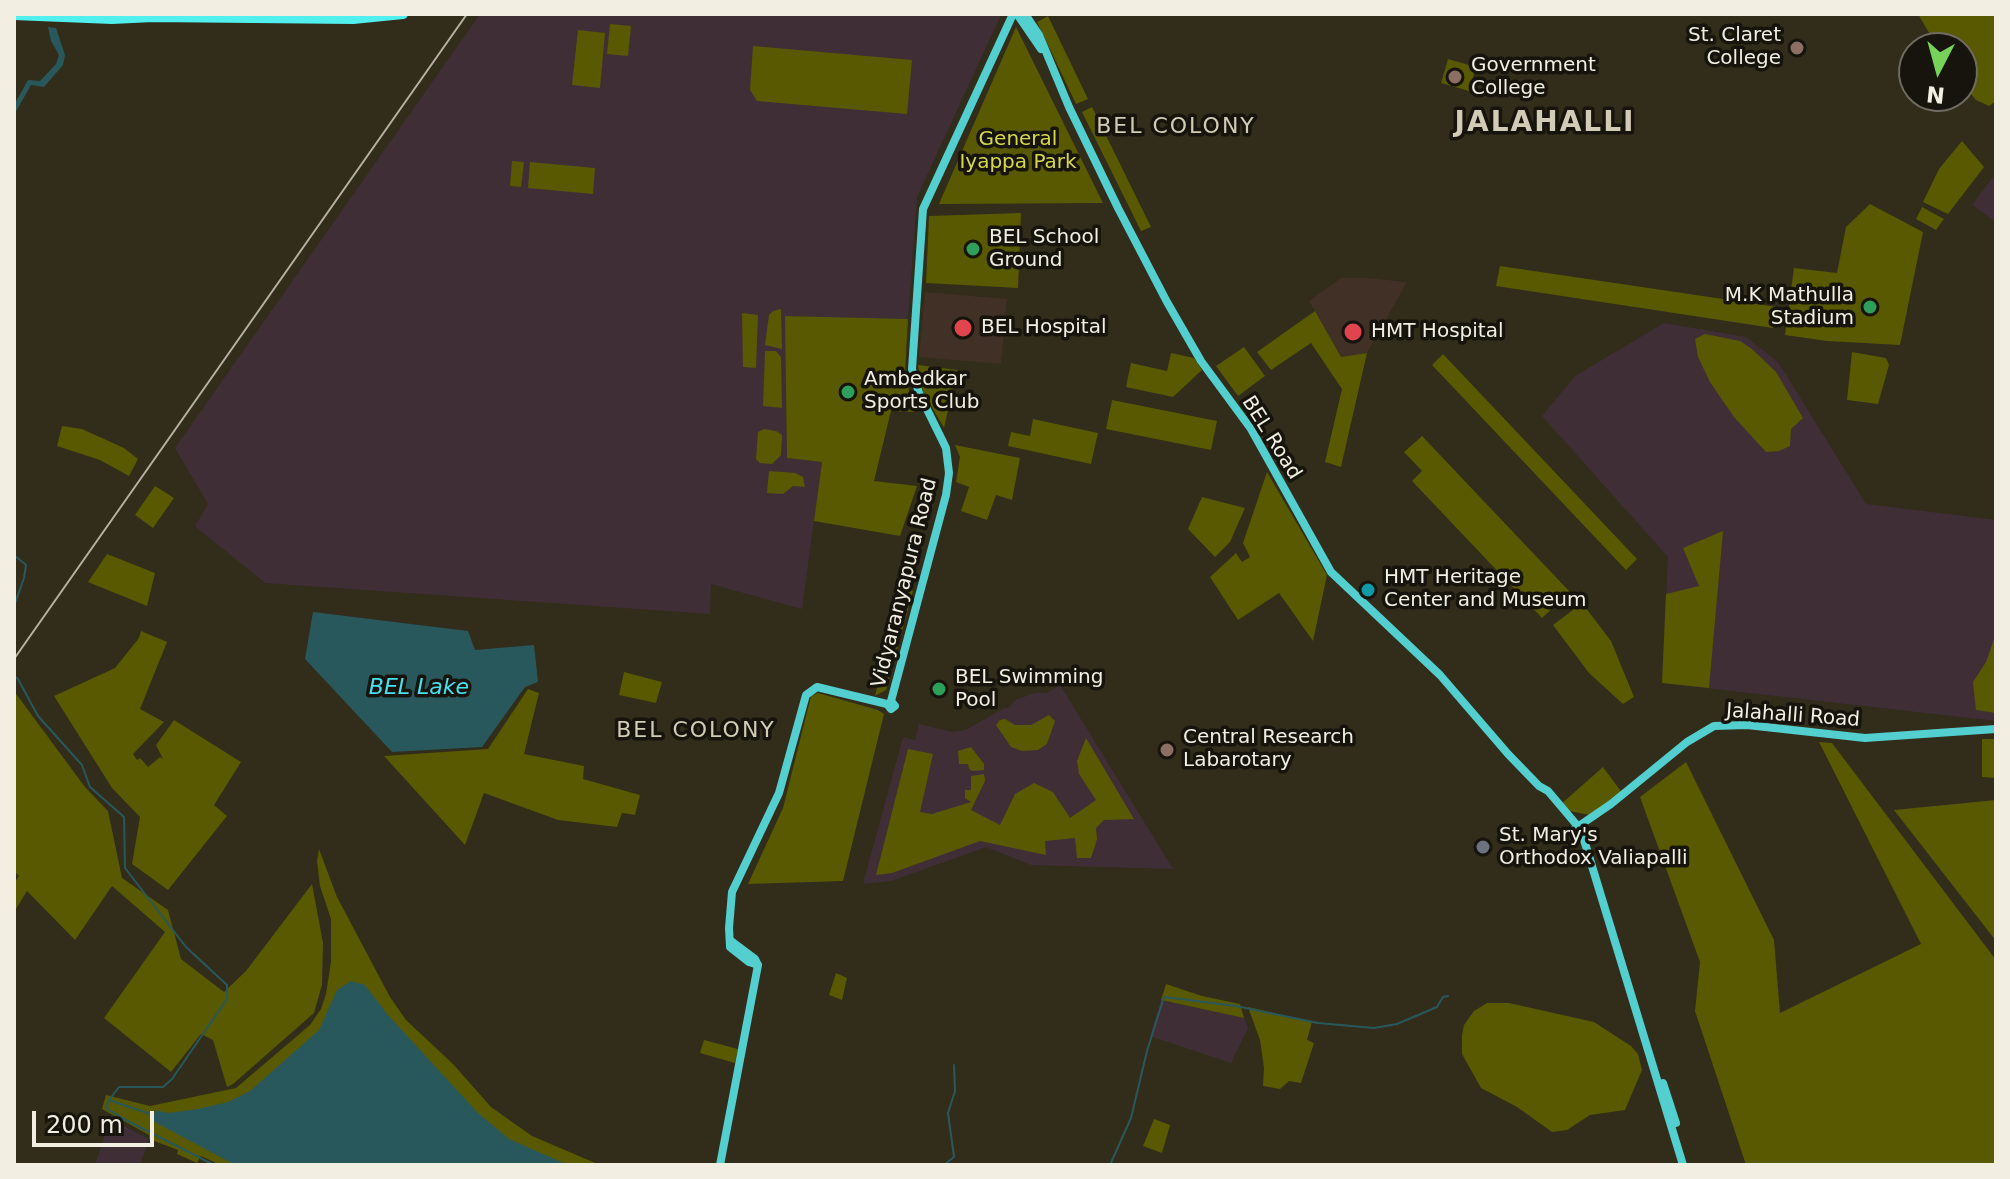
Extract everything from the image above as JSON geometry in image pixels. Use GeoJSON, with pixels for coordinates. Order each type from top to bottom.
{"type":"FeatureCollection","features":[{"type":"Feature","properties":{"kind":"highway"},"geometry":{"type":"LineString","coordinates":[[14,15],[112,19],[353,19],[403,14]]}},
{"type":"Feature","properties":{"kind":"main road","name":"BEL Road"},"geometry":{"type":"LineString","coordinates":[[1013,14],[1047,57]]}},
{"type":"Feature","properties":{"kind":"main road","name":"Vidyaranyapura Road"},"geometry":{"type":"LineString","coordinates":[[720,1165],[758,965],[730,947],[732,892],[779,793],[806,695],[817,687],[889,703],[948,480],[946,448],[922,400],[912,369],[919,208],[1013,14]]}},
{"type":"Feature","properties":{"kind":"main road","name":"BEL Road"},"geometry":{"type":"LineString","coordinates":[[1025,14],[1039,35],[1118,208],[1175,315],[1201,361],[1251,429],[1331,572],[1440,675],[1539,786],[1548,791],[1577,830],[1594,891],[1599,897],[1686,1165]]}},
{"type":"Feature","properties":{"kind":"main road","name":"Jalahalli Road"},"geometry":{"type":"LineString","coordinates":[[1577,830],[1687,742],[1714,726],[1747,725],[1865,738],[1996,730]]}},
{"type":"Feature","properties":{"kind":"main road","name":"Jalahalli Road"},"geometry":{"type":"LineString","coordinates":[[1577,830],[1716,728],[1745,726],[1833,738],[1885,741],[1996,730]]}},
{"type":"Feature","properties":{"kind":"shaded area"},"geometry":{"type":"Polygon","coordinates":[[[480,14],[1000,14],[917,197],[908,319],[786,316],[787,458],[822,462],[802,609],[711,584],[710,614],[265,583],[195,526],[208,504],[175,448],[480,14]]]}},
{"type":"Feature","properties":{"kind":"shaded area"},"geometry":{"type":"Polygon","coordinates":[[[1996,173],[1996,222],[1972,205],[1996,173]]]}},
{"type":"Feature","properties":{"kind":"shaded area","name":"HMT Hospital"},"geometry":{"type":"Polygon","coordinates":[[[1341,278],[1407,282],[1367,353],[1341,357],[1309,301],[1341,278]]]}},
{"type":"Feature","properties":{"kind":"shaded area","name":"BEL Hospital"},"geometry":{"type":"Polygon","coordinates":[[[925,292],[1007,299],[1001,364],[919,357],[925,292]]]}},
{"type":"Feature","properties":{"kind":"shaded area"},"geometry":{"type":"Polygon","coordinates":[[[1664,323],[1746,337],[1778,362],[1866,504],[1996,520],[1996,721],[1662,683],[1668,557],[1542,416],[1575,376],[1664,323]]]}},
{"type":"Feature","properties":{"kind":"shaded area"},"geometry":{"type":"Polygon","coordinates":[[[1060,685],[1173,869],[1031,865],[986,847],[891,881],[863,884],[903,737],[915,740],[919,724],[952,732],[966,730],[1009,708],[1015,700],[1035,693],[1047,693],[1060,685]]]}},
{"type":"Feature","properties":{"kind":"shaded area"},"geometry":{"type":"Polygon","coordinates":[[[1161,1000],[1244,1018],[1248,1028],[1231,1063],[1150,1036],[1161,1000]]]}},
{"type":"Feature","properties":{"kind":"shaded area"},"geometry":{"type":"Polygon","coordinates":[[[110,1119],[149,1139],[140,1165],[95,1165],[110,1119]]]}},
{"type":"Feature","properties":{"kind":"green space"},"geometry":{"type":"Polygon","coordinates":[[[1918,14],[1996,14],[1996,101],[1989,106],[1978,101],[1978,32],[1929,32],[1918,14]]]}},
{"type":"Feature","properties":{"kind":"green space"},"geometry":{"type":"Polygon","coordinates":[[[1048,16],[1088,99],[1076,104],[1037,22],[1048,16]]]}},
{"type":"Feature","properties":{"kind":"green space"},"geometry":{"type":"Polygon","coordinates":[[[610,24],[631,26],[628,56],[607,54],[610,24]]]}},
{"type":"Feature","properties":{"kind":"green space","name":"General Iyappa Park"},"geometry":{"type":"Polygon","coordinates":[[[1016,27],[1103,203],[939,204],[1016,27]]]}},
{"type":"Feature","properties":{"kind":"green space"},"geometry":{"type":"Polygon","coordinates":[[[578,30],[605,33],[600,88],[572,85],[578,30]]]}},
{"type":"Feature","properties":{"kind":"green space"},"geometry":{"type":"Polygon","coordinates":[[[753,46],[912,60],[907,114],[757,101],[750,90],[753,46]]]}},
{"type":"Feature","properties":{"kind":"green space"},"geometry":{"type":"Polygon","coordinates":[[[1448,59],[1476,67],[1469,91],[1441,83],[1448,59]]]}},
{"type":"Feature","properties":{"kind":"green space"},"geometry":{"type":"Polygon","coordinates":[[[1092,107],[1151,227],[1141,231],[1082,112],[1092,107]]]}},
{"type":"Feature","properties":{"kind":"green space"},"geometry":{"type":"Polygon","coordinates":[[[1962,141],[1984,167],[1948,214],[1923,202],[1939,169],[1962,141]]]}},
{"type":"Feature","properties":{"kind":"green space"},"geometry":{"type":"Polygon","coordinates":[[[512,161],[524,162],[521,187],[510,186],[512,161]]]}},
{"type":"Feature","properties":{"kind":"green space"},"geometry":{"type":"Polygon","coordinates":[[[530,162],[595,168],[593,194],[528,188],[530,162]]]}},
{"type":"Feature","properties":{"kind":"green space","name":"M.K Mathulla Stadium"},"geometry":{"type":"Polygon","coordinates":[[[1870,204],[1923,232],[1900,345],[1785,335],[1794,268],[1837,273],[1846,227],[1870,204]]]}},
{"type":"Feature","properties":{"kind":"green space"},"geometry":{"type":"Polygon","coordinates":[[[1922,207],[1944,219],[1936,230],[1916,219],[1922,207]]]}},
{"type":"Feature","properties":{"kind":"green space","name":"BEL School Ground"},"geometry":{"type":"Polygon","coordinates":[[[1021,213],[1018,288],[926,283],[929,216],[1021,213]]]}},
{"type":"Feature","properties":{"kind":"green space"},"geometry":{"type":"Polygon","coordinates":[[[1500,266],[1777,307],[1773,328],[1496,286],[1500,266]]]}},
{"type":"Feature","properties":{"kind":"green space"},"geometry":{"type":"Polygon","coordinates":[[[781,309],[782,349],[765,345],[769,315],[781,309]]]}},
{"type":"Feature","properties":{"kind":"green space"},"geometry":{"type":"Polygon","coordinates":[[[1315,311],[1341,357],[1367,353],[1341,467],[1325,462],[1342,389],[1311,343],[1271,370],[1257,352],[1315,311]]]}},
{"type":"Feature","properties":{"kind":"green space"},"geometry":{"type":"Polygon","coordinates":[[[742,313],[758,315],[756,368],[743,367],[742,313]]]}},
{"type":"Feature","properties":{"kind":"green space","name":"Ambedkar Sports Club"},"geometry":{"type":"Polygon","coordinates":[[[785,316],[908,319],[905,373],[914,412],[891,411],[874,481],[917,486],[900,536],[814,521],[822,462],[787,458],[785,316]]]}},
{"type":"Feature","properties":{"kind":"green space"},"geometry":{"type":"Polygon","coordinates":[[[1705,334],[1740,341],[1776,372],[1803,418],[1791,429],[1790,446],[1766,452],[1734,417],[1710,382],[1698,357],[1695,339],[1705,334]]]}},
{"type":"Feature","properties":{"kind":"green space"},"geometry":{"type":"Polygon","coordinates":[[[1244,347],[1265,376],[1238,396],[1216,366],[1244,347]]]}},
{"type":"Feature","properties":{"kind":"green space"},"geometry":{"type":"Polygon","coordinates":[[[765,351],[776,351],[781,357],[782,408],[763,406],[765,351]]]}},
{"type":"Feature","properties":{"kind":"green space"},"geometry":{"type":"Polygon","coordinates":[[[1852,352],[1886,358],[1889,365],[1878,404],[1847,400],[1852,352]]]}},
{"type":"Feature","properties":{"kind":"green space"},"geometry":{"type":"Polygon","coordinates":[[[1171,353],[1194,358],[1202,370],[1173,397],[1126,387],[1131,363],[1167,371],[1171,353]]]}},
{"type":"Feature","properties":{"kind":"green space"},"geometry":{"type":"Polygon","coordinates":[[[1443,354],[1637,559],[1626,570],[1432,365],[1443,354]]]}},
{"type":"Feature","properties":{"kind":"green space"},"geometry":{"type":"Polygon","coordinates":[[[918,365],[957,370],[944,428],[923,392],[918,365]]]}},
{"type":"Feature","properties":{"kind":"green space"},"geometry":{"type":"Polygon","coordinates":[[[1112,400],[1217,421],[1211,450],[1106,429],[1112,400]]]}},
{"type":"Feature","properties":{"kind":"green space"},"geometry":{"type":"Polygon","coordinates":[[[1033,419],[1098,433],[1091,464],[1008,446],[1011,432],[1030,436],[1033,419]]]}},
{"type":"Feature","properties":{"kind":"green space"},"geometry":{"type":"Polygon","coordinates":[[[62,426],[82,429],[124,448],[138,459],[129,476],[100,460],[57,446],[62,426]]]}},
{"type":"Feature","properties":{"kind":"green space"},"geometry":{"type":"Polygon","coordinates":[[[764,429],[782,435],[781,455],[772,464],[760,463],[756,459],[758,432],[764,429]]]}},
{"type":"Feature","properties":{"kind":"green space"},"geometry":{"type":"Polygon","coordinates":[[[1422,436],[1570,592],[1542,618],[1412,481],[1422,471],[1404,452],[1422,436]]]}},
{"type":"Feature","properties":{"kind":"green space"},"geometry":{"type":"Polygon","coordinates":[[[955,445],[1020,458],[1012,500],[996,495],[987,520],[961,511],[969,487],[956,482],[960,457],[955,445]]]}},
{"type":"Feature","properties":{"kind":"green space"},"geometry":{"type":"Polygon","coordinates":[[[769,471],[795,473],[803,477],[805,487],[793,486],[783,494],[767,493],[769,471]]]}},
{"type":"Feature","properties":{"kind":"green space"},"geometry":{"type":"Polygon","coordinates":[[[1267,472],[1327,575],[1313,641],[1279,593],[1238,620],[1210,577],[1236,553],[1242,562],[1250,557],[1243,543],[1267,472]]]}},
{"type":"Feature","properties":{"kind":"green space"},"geometry":{"type":"Polygon","coordinates":[[[155,486],[174,498],[153,528],[135,515],[155,486]]]}},
{"type":"Feature","properties":{"kind":"green space"},"geometry":{"type":"Polygon","coordinates":[[[1202,497],[1245,508],[1230,542],[1215,557],[1188,529],[1202,497]]]}},
{"type":"Feature","properties":{"kind":"green space"},"geometry":{"type":"Polygon","coordinates":[[[1723,531],[1709,688],[1662,683],[1666,594],[1699,586],[1683,548],[1723,531]]]}},
{"type":"Feature","properties":{"kind":"green space"},"geometry":{"type":"Polygon","coordinates":[[[107,554],[155,573],[147,606],[88,582],[107,554]]]}},
{"type":"Feature","properties":{"kind":"green space"},"geometry":{"type":"Polygon","coordinates":[[[901,588],[913,591],[886,690],[875,696],[901,588]]]}},
{"type":"Feature","properties":{"kind":"green space"},"geometry":{"type":"Polygon","coordinates":[[[1582,603],[1611,641],[1634,697],[1623,704],[1589,673],[1553,625],[1582,603]]]}},
{"type":"Feature","properties":{"kind":"green space"},"geometry":{"type":"Polygon","coordinates":[[[141,631],[167,642],[140,709],[164,722],[133,754],[137,760],[140,758],[148,767],[160,757],[163,759],[156,745],[174,720],[241,762],[214,805],[227,816],[168,890],[132,864],[140,817],[112,788],[54,696],[115,668],[141,631]]]}},
{"type":"Feature","properties":{"kind":"green space"},"geometry":{"type":"Polygon","coordinates":[[[1996,634],[1996,713],[1976,710],[1973,682],[1986,662],[1996,634]]]}},
{"type":"Feature","properties":{"kind":"green space"},"geometry":{"type":"Polygon","coordinates":[[[624,672],[662,682],[656,703],[619,695],[624,672]]]}},
{"type":"Feature","properties":{"kind":"green space"},"geometry":{"type":"Polygon","coordinates":[[[528,689],[539,693],[524,754],[584,766],[583,779],[640,795],[635,815],[622,813],[617,827],[558,820],[484,793],[465,845],[384,756],[488,749],[528,689]]]}},
{"type":"Feature","properties":{"kind":"green space"},"geometry":{"type":"Polygon","coordinates":[[[14,691],[85,787],[108,811],[122,878],[168,910],[181,959],[224,992],[246,971],[312,884],[323,943],[322,985],[314,1013],[233,1084],[227,1087],[213,1040],[201,1034],[171,1072],[104,1018],[165,932],[112,886],[75,940],[27,891],[14,912],[14,883],[19,876],[14,871],[14,691]]]}},
{"type":"Feature","properties":{"kind":"green space"},"geometry":{"type":"Polygon","coordinates":[[[818,693],[884,714],[843,881],[748,884],[783,808],[811,696],[818,693]]]}},
{"type":"Feature","properties":{"kind":"green space"},"geometry":{"type":"Polygon","coordinates":[[[1049,715],[1055,721],[1047,744],[1038,750],[1022,751],[1011,747],[996,725],[1005,719],[1015,725],[1031,725],[1049,715]]]}},
{"type":"Feature","properties":{"kind":"green space"},"geometry":{"type":"Polygon","coordinates":[[[1086,738],[1134,819],[1104,820],[1096,828],[1097,839],[1091,858],[1077,858],[1075,838],[1045,841],[1046,855],[980,841],[892,873],[876,875],[908,749],[933,754],[920,812],[932,814],[971,802],[965,798],[965,790],[971,790],[971,776],[984,774],[985,781],[971,810],[1000,825],[1015,794],[1034,783],[1053,792],[1070,818],[1096,800],[1079,774],[1077,761],[1086,738]]]}},
{"type":"Feature","properties":{"kind":"green space"},"geometry":{"type":"Polygon","coordinates":[[[1982,739],[1996,739],[1996,778],[1982,777],[1982,739]]]}},
{"type":"Feature","properties":{"kind":"green space"},"geometry":{"type":"Polygon","coordinates":[[[1819,742],[1832,743],[1996,960],[1996,1165],[1746,1165],[1695,1011],[1700,962],[1640,797],[1686,762],[1774,940],[1780,1013],[1921,944],[1819,742]]]}},
{"type":"Feature","properties":{"kind":"green space"},"geometry":{"type":"Polygon","coordinates":[[[971,747],[984,764],[984,770],[972,771],[968,764],[959,764],[958,751],[971,747]]]}},
{"type":"Feature","properties":{"kind":"green space"},"geometry":{"type":"Polygon","coordinates":[[[1603,767],[1623,794],[1595,816],[1564,810],[1560,805],[1603,767]]]}},
{"type":"Feature","properties":{"kind":"green space"},"geometry":{"type":"Polygon","coordinates":[[[1996,800],[1996,941],[1894,810],[1996,800]]]}},
{"type":"Feature","properties":{"kind":"green space"},"geometry":{"type":"Polygon","coordinates":[[[319,849],[337,897],[390,997],[406,1020],[453,1064],[491,1107],[532,1136],[600,1165],[220,1165],[201,1156],[197,1163],[177,1154],[178,1150],[149,1139],[149,1135],[102,1109],[106,1095],[150,1106],[236,1088],[310,1025],[321,1009],[326,994],[331,962],[331,919],[320,886],[319,849]]]}},
{"type":"Feature","properties":{"kind":"green space"},"geometry":{"type":"Polygon","coordinates":[[[836,973],[847,978],[842,1000],[829,995],[836,973]]]}},
{"type":"Feature","properties":{"kind":"green space"},"geometry":{"type":"Polygon","coordinates":[[[1166,984],[1240,1004],[1244,1018],[1161,1000],[1166,984]]]}},
{"type":"Feature","properties":{"kind":"green space"},"geometry":{"type":"Polygon","coordinates":[[[1487,1003],[1509,1003],[1594,1022],[1631,1046],[1638,1054],[1642,1070],[1625,1110],[1590,1115],[1567,1130],[1552,1132],[1517,1107],[1481,1088],[1462,1054],[1462,1035],[1464,1025],[1474,1011],[1487,1003]]]}},
{"type":"Feature","properties":{"kind":"green space"},"geometry":{"type":"Polygon","coordinates":[[[1248,1007],[1312,1022],[1307,1040],[1314,1043],[1301,1083],[1289,1081],[1280,1089],[1263,1086],[1260,1040],[1248,1007]]]}},
{"type":"Feature","properties":{"kind":"green space"},"geometry":{"type":"Polygon","coordinates":[[[704,1040],[738,1049],[735,1063],[700,1053],[704,1040]]]}},
{"type":"Feature","properties":{"kind":"green space"},"geometry":{"type":"Polygon","coordinates":[[[1154,1119],[1170,1125],[1162,1153],[1143,1146],[1154,1119]]]}},
{"type":"Feature","properties":{"kind":"water"},"geometry":{"type":"Polygon","coordinates":[[[48,27],[56,28],[65,55],[63,65],[44,87],[31,85],[14,115],[14,105],[28,80],[40,81],[56,64],[59,55],[48,27]]]}},
{"type":"Feature","properties":{"kind":"water","name":"BEL Lake"},"geometry":{"type":"Polygon","coordinates":[[[313,612],[468,631],[475,650],[534,645],[538,682],[525,687],[482,747],[392,752],[305,659],[313,612]]]}},
{"type":"Feature","properties":{"kind":"water"},"geometry":{"type":"Polygon","coordinates":[[[351,981],[365,985],[388,1015],[478,1113],[509,1139],[568,1165],[235,1165],[153,1121],[155,1110],[168,1113],[198,1109],[228,1102],[250,1091],[319,1030],[337,990],[351,981]]]}},
{"type":"Feature","properties":{"kind":"waterway"},"geometry":{"type":"LineString","coordinates":[[14,555],[26,565],[14,606]]}},
{"type":"Feature","properties":{"kind":"waterway"},"geometry":{"type":"LineString","coordinates":[[14,676],[38,716],[82,765],[90,787],[124,817],[125,868],[186,947],[227,985],[227,999],[172,1079],[163,1087],[119,1087],[109,1100],[156,1116]]}},
{"type":"Feature","properties":{"kind":"waterway"},"geometry":{"type":"LineString","coordinates":[[1110,1165],[1131,1118],[1164,997],[1236,1006],[1318,1023],[1374,1028],[1397,1024],[1437,1007],[1443,997],[1448,996]]}},
{"type":"Feature","properties":{"kind":"waterway"},"geometry":{"type":"LineString","coordinates":[[890,1165],[944,1165],[954,1157],[948,1113],[955,1091],[954,1065]]}},
{"type":"Feature","properties":{"kind":"waterway"},"geometry":{"type":"LineString","coordinates":[[109,1100],[106,1108],[122,1118],[214,1165]]}},
{"type":"Feature","properties":{"kind":"railway"},"geometry":{"type":"LineString","coordinates":[[14,659],[467,14]]}},
{"type":"Feature","properties":{"kind":"place","name":"St. Claret College"},"geometry":{"type":"Point","coordinates":[1797,48]}},
{"type":"Feature","properties":{"kind":"place","name":"Government College"},"geometry":{"type":"Point","coordinates":[1455,77]}},
{"type":"Feature","properties":{"kind":"place","name":"BEL School Ground"},"geometry":{"type":"Point","coordinates":[973,249]}},
{"type":"Feature","properties":{"kind":"place","name":"M.K Mathulla Stadium"},"geometry":{"type":"Point","coordinates":[1870,307]}},
{"type":"Feature","properties":{"kind":"place","name":"BEL Hospital"},"geometry":{"type":"Point","coordinates":[963,328]}},
{"type":"Feature","properties":{"kind":"place","name":"HMT Hospital"},"geometry":{"type":"Point","coordinates":[1353,332]}},
{"type":"Feature","properties":{"kind":"place","name":"Ambedkar Sports Club"},"geometry":{"type":"Point","coordinates":[848,392]}},
{"type":"Feature","properties":{"kind":"place","name":"HMT Heritage Center and Museum"},"geometry":{"type":"Point","coordinates":[1368,590]}},
{"type":"Feature","properties":{"kind":"place","name":"BEL Swimming Pool"},"geometry":{"type":"Point","coordinates":[939,689]}},
{"type":"Feature","properties":{"kind":"place","name":"Central Research Labarotary"},"geometry":{"type":"Point","coordinates":[1167,750]}},
{"type":"Feature","properties":{"kind":"place","name":"St. Mary's Orthodox Valiapalli"},"geometry":{"type":"Point","coordinates":[1483,847]}},
{"type":"Feature","properties":{"kind":"district","name":"JALAHALLI"},"geometry":{"type":"Point","coordinates":[1545,124]}},
{"type":"Feature","properties":{"kind":"district","name":"BEL COLONY"},"geometry":{"type":"Point","coordinates":[1176,127]}},
{"type":"Feature","properties":{"kind":"district","name":"BEL COLONY"},"geometry":{"type":"Point","coordinates":[696,731]}}]}
